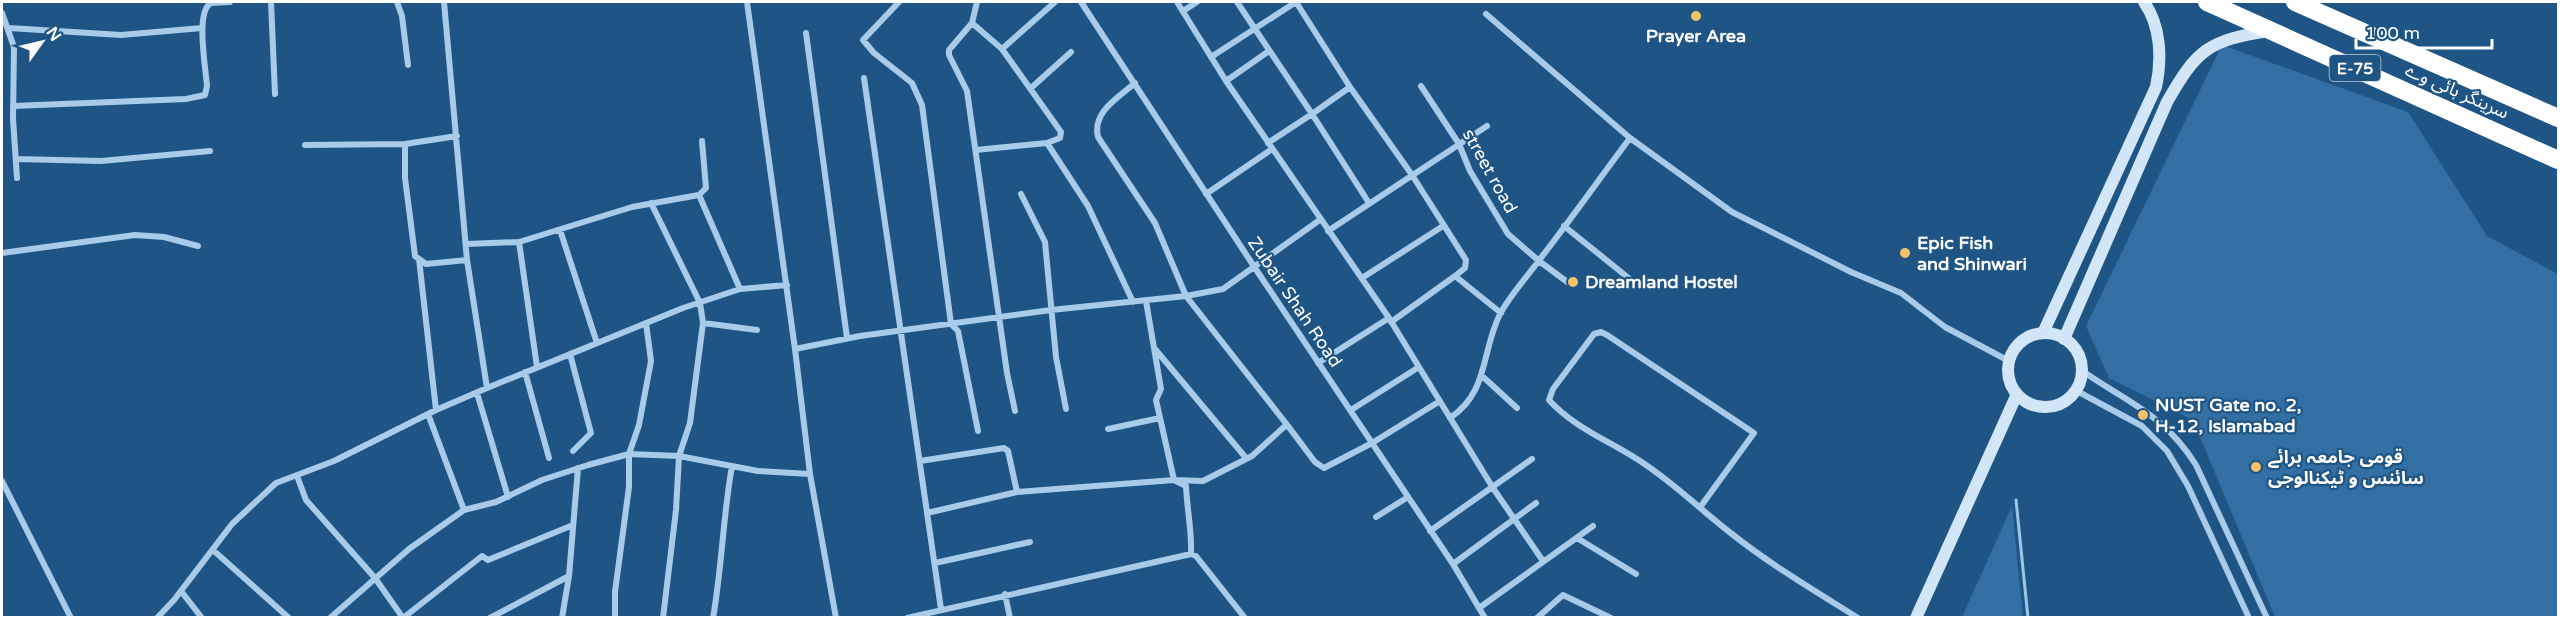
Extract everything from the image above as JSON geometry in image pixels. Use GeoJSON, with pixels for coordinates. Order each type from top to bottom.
{"type":"FeatureCollection","features":[{"type":"Feature","properties":{"kind":"highway","name":"سرینگر ہائی وے"},"geometry":{"type":"LineString","coordinates":[[2207,2],[2559,160]]}},
{"type":"Feature","properties":{"kind":"highway","name":"سرینگر ہائی وے"},"geometry":{"type":"LineString","coordinates":[[2295,2],[2559,118]]}},
{"type":"Feature","properties":{"kind":"main road"},"geometry":{"type":"LineString","coordinates":[[2043,333],[2156,87],[2160,51],[2155,26],[2144,2]]}},
{"type":"Feature","properties":{"kind":"main road"},"geometry":{"type":"LineString","coordinates":[[2064,339],[2168,102],[2183,74],[2191,63],[2210,46],[2236,36],[2273,30]]}},
{"type":"Feature","properties":{"kind":"main road"},"geometry":{"type":"LineString","coordinates":[[2043,333],[2064,339],[2073,347],[2079,358],[2081,370],[2075,390],[2062,403],[2045,407],[2025,401],[2017,394],[2010,384],[2008,373],[2009,361],[2021,342],[2043,333]]}},
{"type":"Feature","properties":{"kind":"main road"},"geometry":{"type":"LineString","coordinates":[[1916,618],[2017,394]]}},
{"type":"Feature","properties":{"kind":"street"},"geometry":{"type":"LineString","coordinates":[[14,106],[198,98],[205,95],[207,86],[202,28],[207,5],[230,2]]}},
{"type":"Feature","properties":{"kind":"street"},"geometry":{"type":"LineString","coordinates":[[271,2],[275,94]]}},
{"type":"Feature","properties":{"kind":"street"},"geometry":{"type":"LineString","coordinates":[[397,2],[402,16],[408,65]]}},
{"type":"Feature","properties":{"kind":"street"},"geometry":{"type":"LineString","coordinates":[[444,2],[467,260],[487,388]]}},
{"type":"Feature","properties":{"kind":"street"},"geometry":{"type":"LineString","coordinates":[[747,2],[787,285],[810,474],[836,618]]}},
{"type":"Feature","properties":{"kind":"street"},"geometry":{"type":"LineString","coordinates":[[899,2],[863,40],[874,53],[912,84],[922,105],[951,324],[958,331],[978,431]]}},
{"type":"Feature","properties":{"kind":"street"},"geometry":{"type":"LineString","coordinates":[[977,2],[972,23],[949,50],[949,55],[967,91],[1006,372],[1015,411]]}},
{"type":"Feature","properties":{"kind":"street"},"geometry":{"type":"LineString","coordinates":[[1002,49],[1054,2]]}},
{"type":"Feature","properties":{"kind":"street","name":"Zubair Shah Road"},"geometry":{"type":"LineString","coordinates":[[1081,2],[1453,564],[1485,618]]}},
{"type":"Feature","properties":{"kind":"street"},"geometry":{"type":"LineString","coordinates":[[1177,2],[1226,81],[1390,320],[1493,488],[1543,561]]}},
{"type":"Feature","properties":{"kind":"street"},"geometry":{"type":"LineString","coordinates":[[1183,11],[1197,2]]}},
{"type":"Feature","properties":{"kind":"street"},"geometry":{"type":"LineString","coordinates":[[1237,2],[1369,203]]}},
{"type":"Feature","properties":{"kind":"street"},"geometry":{"type":"LineString","coordinates":[[1211,57],[1296,2],[1466,260],[1465,268],[1455,276],[1390,320],[1318,363]]}},
{"type":"Feature","properties":{"kind":"street"},"geometry":{"type":"LineString","coordinates":[[2,13],[14,47],[17,178]]}},
{"type":"Feature","properties":{"kind":"street"},"geometry":{"type":"LineString","coordinates":[[1486,14],[1630,138],[1732,212],[1851,272],[1901,293],[1945,327],[2009,361]]}},
{"type":"Feature","properties":{"kind":"street"},"geometry":{"type":"LineString","coordinates":[[972,23],[1002,49],[1061,132],[1060,138],[1047,143],[976,150]]}},
{"type":"Feature","properties":{"kind":"street"},"geometry":{"type":"LineString","coordinates":[[9,28],[121,35],[202,28]]}},
{"type":"Feature","properties":{"kind":"street"},"geometry":{"type":"LineString","coordinates":[[806,33],[847,338]]}},
{"type":"Feature","properties":{"kind":"street"},"geometry":{"type":"LineString","coordinates":[[1226,81],[1269,51]]}},
{"type":"Feature","properties":{"kind":"street"},"geometry":{"type":"LineString","coordinates":[[1031,88],[1071,52]]}},
{"type":"Feature","properties":{"kind":"street"},"geometry":{"type":"LineString","coordinates":[[864,78],[941,609]]}},
{"type":"Feature","properties":{"kind":"street"},"geometry":{"type":"LineString","coordinates":[[1135,84],[1098,118],[1096,127],[1098,137],[1155,223],[1186,296],[1315,462],[1324,468],[1372,443],[1440,401]]}},
{"type":"Feature","properties":{"kind":"street","name":"street road"},"geometry":{"type":"LineString","coordinates":[[1421,86],[1459,144],[1470,171],[1508,234],[1570,284]]}},
{"type":"Feature","properties":{"kind":"street"},"geometry":{"type":"LineString","coordinates":[[1268,143],[1350,87]]}},
{"type":"Feature","properties":{"kind":"street"},"geometry":{"type":"LineString","coordinates":[[1328,231],[1487,126]]}},
{"type":"Feature","properties":{"kind":"street"},"geometry":{"type":"LineString","coordinates":[[305,145],[405,144],[457,136]]}},
{"type":"Feature","properties":{"kind":"street"},"geometry":{"type":"LineString","coordinates":[[1450,418],[1466,406],[1476,392],[1492,331],[1501,313],[1520,284],[1630,138]]}},
{"type":"Feature","properties":{"kind":"street"},"geometry":{"type":"LineString","coordinates":[[466,244],[519,242],[651,203],[699,195],[706,188],[702,141]]}},
{"type":"Feature","properties":{"kind":"street"},"geometry":{"type":"LineString","coordinates":[[1047,143],[1088,206],[1133,302]]}},
{"type":"Feature","properties":{"kind":"street"},"geometry":{"type":"LineString","coordinates":[[405,144],[408,199],[415,256],[426,264],[467,260]]}},
{"type":"Feature","properties":{"kind":"street"},"geometry":{"type":"LineString","coordinates":[[1206,194],[1272,149]]}},
{"type":"Feature","properties":{"kind":"street"},"geometry":{"type":"LineString","coordinates":[[16,159],[101,161],[210,152]]}},
{"type":"Feature","properties":{"kind":"street"},"geometry":{"type":"LineString","coordinates":[[1021,194],[1045,242],[1056,357],[1066,409]]}},
{"type":"Feature","properties":{"kind":"street"},"geometry":{"type":"LineString","coordinates":[[699,195],[740,289]]}},
{"type":"Feature","properties":{"kind":"street"},"geometry":{"type":"LineString","coordinates":[[651,203],[700,303],[703,323],[690,423],[679,456],[676,510],[663,618]]}},
{"type":"Feature","properties":{"kind":"street"},"geometry":{"type":"LineString","coordinates":[[795,349],[900,330],[1051,310],[1146,302],[1223,289],[1321,219]]}},
{"type":"Feature","properties":{"kind":"street"},"geometry":{"type":"LineString","coordinates":[[1362,278],[1443,226]]}},
{"type":"Feature","properties":{"kind":"street"},"geometry":{"type":"LineString","coordinates":[[1564,226],[1636,284]]}},
{"type":"Feature","properties":{"kind":"street"},"geometry":{"type":"LineString","coordinates":[[560,230],[597,343]]}},
{"type":"Feature","properties":{"kind":"street"},"geometry":{"type":"LineString","coordinates":[[2,253],[135,236],[164,237],[198,246]]}},
{"type":"Feature","properties":{"kind":"street"},"geometry":{"type":"LineString","coordinates":[[519,242],[537,367]]}},
{"type":"Feature","properties":{"kind":"street"},"geometry":{"type":"LineString","coordinates":[[419,259],[436,410]]}},
{"type":"Feature","properties":{"kind":"street"},"geometry":{"type":"LineString","coordinates":[[1455,276],[1501,313]]}},
{"type":"Feature","properties":{"kind":"street"},"geometry":{"type":"LineString","coordinates":[[157,618],[181,591],[232,524],[276,483],[297,476],[436,410],[646,323],[740,289],[787,285]]}},
{"type":"Feature","properties":{"kind":"street"},"geometry":{"type":"LineString","coordinates":[[1146,302],[1161,389],[1156,400],[1174,480]]}},
{"type":"Feature","properties":{"kind":"street"},"geometry":{"type":"LineString","coordinates":[[615,618],[616,581],[629,487],[628,454],[639,425],[651,362],[646,323]]}},
{"type":"Feature","properties":{"kind":"street"},"geometry":{"type":"LineString","coordinates":[[703,323],[758,330]]}},
{"type":"Feature","properties":{"kind":"street"},"geometry":{"type":"LineString","coordinates":[[1701,506],[1754,433],[1607,335],[1601,332],[1594,334],[1553,389],[1549,400],[1561,414],[1643,463],[1701,506],[1731,534],[1777,567],[1858,618]]}},
{"type":"Feature","properties":{"kind":"street"},"geometry":{"type":"LineString","coordinates":[[1155,348],[1246,458]]}},
{"type":"Feature","properties":{"kind":"street"},"geometry":{"type":"LineString","coordinates":[[570,354],[591,434],[573,451]]}},
{"type":"Feature","properties":{"kind":"street"},"geometry":{"type":"LineString","coordinates":[[1351,410],[1419,367]]}},
{"type":"Feature","properties":{"kind":"street"},"geometry":{"type":"LineString","coordinates":[[2081,370],[2153,415],[2185,447],[2196,465],[2267,618]]}},
{"type":"Feature","properties":{"kind":"street"},"geometry":{"type":"LineString","coordinates":[[525,372],[549,458]]}},
{"type":"Feature","properties":{"kind":"street"},"geometry":{"type":"LineString","coordinates":[[1481,375],[1517,408]]}},
{"type":"Feature","properties":{"kind":"street"},"geometry":{"type":"LineString","coordinates":[[2075,390],[2142,426],[2167,451],[2188,486],[2249,618]]}},
{"type":"Feature","properties":{"kind":"street"},"geometry":{"type":"LineString","coordinates":[[477,393],[507,497]]}},
{"type":"Feature","properties":{"kind":"street"},"geometry":{"type":"LineString","coordinates":[[428,414],[464,510]]}},
{"type":"Feature","properties":{"kind":"street"},"geometry":{"type":"LineString","coordinates":[[1108,429],[1160,417]]}},
{"type":"Feature","properties":{"kind":"street"},"geometry":{"type":"LineString","coordinates":[[927,513],[1017,492],[1174,480],[1203,481],[1246,458],[1288,426]]}},
{"type":"Feature","properties":{"kind":"street"},"geometry":{"type":"LineString","coordinates":[[920,460],[1005,448],[1008,451],[1017,492]]}},
{"type":"Feature","properties":{"kind":"street"},"geometry":{"type":"LineString","coordinates":[[330,618],[409,549],[464,510],[496,502],[542,480],[578,468],[628,454],[679,456],[758,471],[810,474]]}},
{"type":"Feature","properties":{"kind":"street"},"geometry":{"type":"LineString","coordinates":[[1430,531],[1532,459]]}},
{"type":"Feature","properties":{"kind":"street"},"geometry":{"type":"LineString","coordinates":[[713,618],[722,550],[723,516],[732,466]]}},
{"type":"Feature","properties":{"kind":"street"},"geometry":{"type":"LineString","coordinates":[[562,618],[569,576],[578,468]]}},
{"type":"Feature","properties":{"kind":"street"},"geometry":{"type":"LineString","coordinates":[[297,476],[306,500],[375,578],[403,617],[482,556],[488,560],[573,525]]}},
{"type":"Feature","properties":{"kind":"street"},"geometry":{"type":"LineString","coordinates":[[1174,480],[1186,486],[1187,511],[1192,537],[1191,554]]}},
{"type":"Feature","properties":{"kind":"street"},"geometry":{"type":"LineString","coordinates":[[2,481],[71,618]]}},
{"type":"Feature","properties":{"kind":"street"},"geometry":{"type":"LineString","coordinates":[[1376,517],[1408,497]]}},
{"type":"Feature","properties":{"kind":"street"},"geometry":{"type":"LineString","coordinates":[[1453,564],[1536,503]]}},
{"type":"Feature","properties":{"kind":"street"},"geometry":{"type":"LineString","coordinates":[[1479,608],[1593,526]]}},
{"type":"Feature","properties":{"kind":"street"},"geometry":{"type":"LineString","coordinates":[[1577,538],[1636,574]]}},
{"type":"Feature","properties":{"kind":"street"},"geometry":{"type":"LineString","coordinates":[[935,563],[1030,542]]}},
{"type":"Feature","properties":{"kind":"street"},"geometry":{"type":"LineString","coordinates":[[213,550],[289,618]]}},
{"type":"Feature","properties":{"kind":"street"},"geometry":{"type":"LineString","coordinates":[[907,618],[1005,594],[1191,554],[1196,556],[1245,618]]}},
{"type":"Feature","properties":{"kind":"street"},"geometry":{"type":"LineString","coordinates":[[490,618],[569,576]]}},
{"type":"Feature","properties":{"kind":"street"},"geometry":{"type":"LineString","coordinates":[[181,591],[202,618]]}},
{"type":"Feature","properties":{"kind":"street"},"geometry":{"type":"LineString","coordinates":[[1005,594],[1010,618]]}},
{"type":"Feature","properties":{"kind":"street"},"geometry":{"type":"LineString","coordinates":[[1537,618],[1563,596],[1611,618]]}},
{"type":"Feature","properties":{"kind":"shaded area"},"geometry":{"type":"Polygon","coordinates":[[[2222,45],[2408,112],[2487,236],[2558,274],[2558,617],[2275,617],[2193,420],[2109,378],[2086,326],[2222,45]]]}},
{"type":"Feature","properties":{"kind":"shaded area"},"geometry":{"type":"Polygon","coordinates":[[[2012,506],[2023,617],[1962,617],[2012,506]]]}},
{"type":"Feature","properties":{"kind":"waterway"},"geometry":{"type":"LineString","coordinates":[[2016,500],[2028,618]]}},
{"type":"Feature","properties":{"kind":"place","name":"Prayer Area"},"geometry":{"type":"Point","coordinates":[1696,16]}},
{"type":"Feature","properties":{"kind":"place","name":"Epic Fish and Shinwari"},"geometry":{"type":"Point","coordinates":[1905,253]}},
{"type":"Feature","properties":{"kind":"place","name":"Dreamland Hostel"},"geometry":{"type":"Point","coordinates":[1573,282]}},
{"type":"Feature","properties":{"kind":"place","name":"NUST Gate no. 2, H-12, Islamabad"},"geometry":{"type":"Point","coordinates":[2143,415]}},
{"type":"Feature","properties":{"kind":"place","name":"قومی جامعہ برائے سائنس و ٹیکنالوجی"},"geometry":{"type":"Point","coordinates":[2256,467]}}]}
